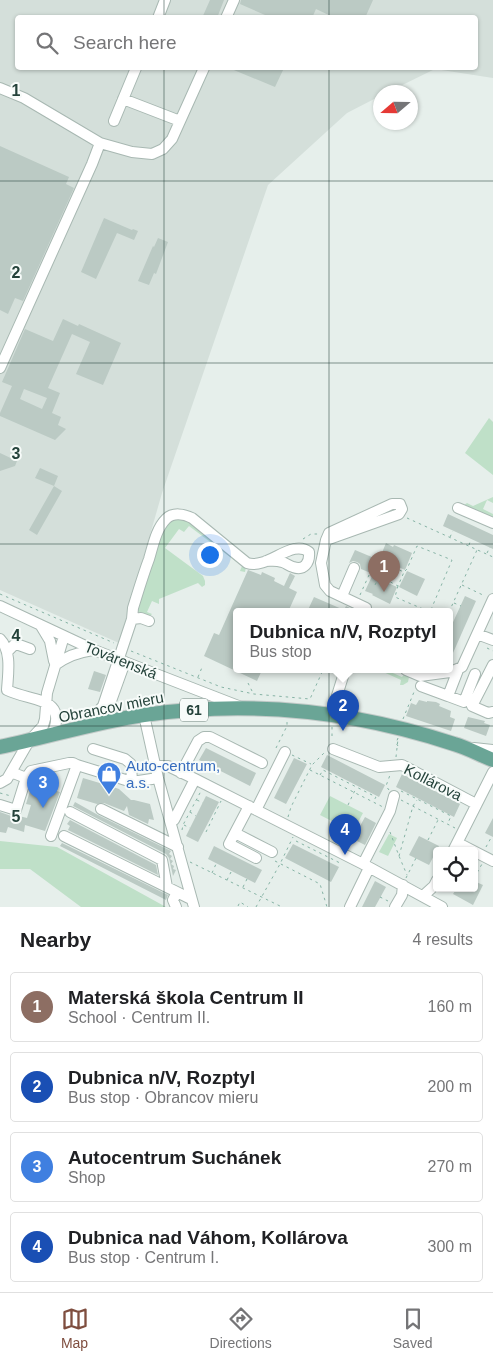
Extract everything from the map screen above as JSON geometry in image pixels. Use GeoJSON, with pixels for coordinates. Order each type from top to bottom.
{"type":"FeatureCollection","features":[{"type":"Feature","properties":{"kind":"main road","name":"Obrancov mieru"},"geometry":{"type":"LineString","coordinates":[[0,747],[96,724],[144,715],[196,709],[244,708],[287,710],[356,719],[400,728],[456,745],[493,760]]}},
{"type":"Feature","properties":{"kind":"street"},"geometry":{"type":"LineString","coordinates":[[159,15],[165,0]]}},
{"type":"Feature","properties":{"kind":"street"},"geometry":{"type":"LineString","coordinates":[[227,15],[234,0]]}},
{"type":"Feature","properties":{"kind":"street"},"geometry":{"type":"LineString","coordinates":[[114,121],[135,70]]}},
{"type":"Feature","properties":{"kind":"street"},"geometry":{"type":"LineString","coordinates":[[0,88],[24,98],[100,143],[132,152],[152,154],[163,149],[172,139],[203,70]]}},
{"type":"Feature","properties":{"kind":"street"},"geometry":{"type":"LineString","coordinates":[[123,99],[180,121]]}},
{"type":"Feature","properties":{"kind":"street"},"geometry":{"type":"LineString","coordinates":[[0,368],[100,143]]}},
{"type":"Feature","properties":{"kind":"street"},"geometry":{"type":"LineString","coordinates":[[458,508],[493,523]]}},
{"type":"Feature","properties":{"kind":"street"},"geometry":{"type":"LineString","coordinates":[[101,708],[119,696],[125,662],[122,646],[132,619],[133,608],[154,543],[162,524],[170,516],[180,514],[192,518],[247,563],[253,565],[297,548],[304,548],[309,552],[310,559],[302,568],[294,568],[276,560],[266,561]]}},
{"type":"Feature","properties":{"kind":"street"},"geometry":{"type":"LineString","coordinates":[[366,608],[330,591],[325,585],[321,563],[328,536],[399,514]]}},
{"type":"Feature","properties":{"kind":"street"},"geometry":{"type":"LineString","coordinates":[[342,596],[354,568]]}},
{"type":"Feature","properties":{"kind":"street"},"geometry":{"type":"LineString","coordinates":[[448,696],[458,670],[464,664],[493,599]]}},
{"type":"Feature","properties":{"kind":"street","name":"Továrenská"},"geometry":{"type":"LineString","coordinates":[[0,606],[43,618],[64,636],[94,650],[244,708]]}},
{"type":"Feature","properties":{"kind":"street"},"geometry":{"type":"LineString","coordinates":[[43,618],[53,651],[55,666]]}},
{"type":"Feature","properties":{"kind":"street"},"geometry":{"type":"LineString","coordinates":[[132,619],[141,618],[149,621]]}},
{"type":"Feature","properties":{"kind":"street"},"geometry":{"type":"LineString","coordinates":[[477,634],[493,640]]}},
{"type":"Feature","properties":{"kind":"street"},"geometry":{"type":"LineString","coordinates":[[0,783],[7,779],[29,741],[43,726],[47,693],[64,636]]}},
{"type":"Feature","properties":{"kind":"street"},"geometry":{"type":"LineString","coordinates":[[0,639],[30,649]]}},
{"type":"Feature","properties":{"kind":"street"},"geometry":{"type":"LineString","coordinates":[[0,639],[7,652],[7,690],[53,707],[57,720],[52,735]]}},
{"type":"Feature","properties":{"kind":"street"},"geometry":{"type":"LineString","coordinates":[[7,652],[14,645],[19,645]]}},
{"type":"Feature","properties":{"kind":"street"},"geometry":{"type":"LineString","coordinates":[[55,666],[65,658],[78,652],[94,650]]}},
{"type":"Feature","properties":{"kind":"street"},"geometry":{"type":"LineString","coordinates":[[96,724],[101,708],[125,662]]}},
{"type":"Feature","properties":{"kind":"street"},"geometry":{"type":"LineString","coordinates":[[493,665],[472,706],[488,713],[493,712]]}},
{"type":"Feature","properties":{"kind":"street"},"geometry":{"type":"LineString","coordinates":[[453,671],[458,670]]}},
{"type":"Feature","properties":{"kind":"street"},"geometry":{"type":"LineString","coordinates":[[335,702],[344,673]]}},
{"type":"Feature","properties":{"kind":"street"},"geometry":{"type":"LineString","coordinates":[[410,673],[448,696],[464,702],[475,674]]}},
{"type":"Feature","properties":{"kind":"street"},"geometry":{"type":"LineString","coordinates":[[421,681],[447,673]]}},
{"type":"Feature","properties":{"kind":"street"},"geometry":{"type":"LineString","coordinates":[[144,715],[158,778],[192,903]]}},
{"type":"Feature","properties":{"kind":"street"},"geometry":{"type":"LineString","coordinates":[[181,773],[198,740],[204,737],[210,737],[262,763]]}},
{"type":"Feature","properties":{"kind":"street"},"geometry":{"type":"LineString","coordinates":[[456,745],[493,750]]}},
{"type":"Feature","properties":{"kind":"street"},"geometry":{"type":"LineString","coordinates":[[93,749],[126,759],[131,764],[132,782]]}},
{"type":"Feature","properties":{"kind":"street","name":"Kollárova"},"geometry":{"type":"LineString","coordinates":[[333,749],[380,767],[402,765],[476,804]]}},
{"type":"Feature","properties":{"kind":"street"},"geometry":{"type":"LineString","coordinates":[[256,858],[229,844],[285,752]]}},
{"type":"Feature","properties":{"kind":"street"},"geometry":{"type":"LineString","coordinates":[[0,805],[16,810],[26,778],[31,771],[69,763],[132,782],[158,778]]}},
{"type":"Feature","properties":{"kind":"street"},"geometry":{"type":"LineString","coordinates":[[52,836],[77,765]]}},
{"type":"Feature","properties":{"kind":"street"},"geometry":{"type":"LineString","coordinates":[[155,766],[168,766],[290,825],[442,907]]}},
{"type":"Feature","properties":{"kind":"street"},"geometry":{"type":"LineString","coordinates":[[11,772],[26,778]]}},
{"type":"Feature","properties":{"kind":"street","name":"Kollárova"},"geometry":{"type":"LineString","coordinates":[[455,847],[493,772]]}},
{"type":"Feature","properties":{"kind":"street"},"geometry":{"type":"LineString","coordinates":[[174,820],[195,779]]}},
{"type":"Feature","properties":{"kind":"street"},"geometry":{"type":"LineString","coordinates":[[350,907],[394,796]]}},
{"type":"Feature","properties":{"kind":"street"},"geometry":{"type":"LineString","coordinates":[[101,808],[179,852]]}},
{"type":"Feature","properties":{"kind":"street"},"geometry":{"type":"LineString","coordinates":[[70,812],[162,860],[166,887]]}},
{"type":"Feature","properties":{"kind":"street"},"geometry":{"type":"LineString","coordinates":[[235,833],[272,856]]}},
{"type":"Feature","properties":{"kind":"street"},"geometry":{"type":"LineString","coordinates":[[64,836],[177,892],[192,903]]}},
{"type":"Feature","properties":{"kind":"street"},"geometry":{"type":"LineString","coordinates":[[395,907],[402,895],[403,885]]}},
{"type":"Feature","properties":{"kind":"street"},"geometry":{"type":"LineString","coordinates":[[424,896],[433,887]]}},
{"type":"Feature","properties":{"kind":"street"},"geometry":{"type":"LineString","coordinates":[[176,907],[173,900],[177,892]]}},
{"type":"Feature","properties":{"kind":"path"},"geometry":{"type":"LineString","coordinates":[[399,514],[493,557]]}},
{"type":"Feature","properties":{"kind":"path"},"geometry":{"type":"LineString","coordinates":[[450,538],[453,530]]}},
{"type":"Feature","properties":{"kind":"path"},"geometry":{"type":"LineString","coordinates":[[297,548],[304,538],[311,534],[328,536]]}},
{"type":"Feature","properties":{"kind":"path"},"geometry":{"type":"LineString","coordinates":[[468,546],[471,539]]}},
{"type":"Feature","properties":{"kind":"path"},"geometry":{"type":"LineString","coordinates":[[421,608],[395,597],[404,572],[417,546],[452,560],[432,608]]}},
{"type":"Feature","properties":{"kind":"path"},"geometry":{"type":"LineString","coordinates":[[487,554],[490,547]]}},
{"type":"Feature","properties":{"kind":"path"},"geometry":{"type":"LineString","coordinates":[[451,608],[476,550]]}},
{"type":"Feature","properties":{"kind":"path"},"geometry":{"type":"LineString","coordinates":[[375,585],[388,555]]}},
{"type":"Feature","properties":{"kind":"path"},"geometry":{"type":"LineString","coordinates":[[385,564],[404,572]]}},
{"type":"Feature","properties":{"kind":"path"},"geometry":{"type":"LineString","coordinates":[[357,603],[370,575],[398,586]]}},
{"type":"Feature","properties":{"kind":"path"},"geometry":{"type":"LineString","coordinates":[[461,585],[493,599]]}},
{"type":"Feature","properties":{"kind":"path"},"geometry":{"type":"LineString","coordinates":[[0,594],[43,618],[122,646],[220,687],[254,694],[310,699],[322,673]]}},
{"type":"Feature","properties":{"kind":"path"},"geometry":{"type":"LineString","coordinates":[[453,602],[461,606]]}},
{"type":"Feature","properties":{"kind":"path"},"geometry":{"type":"LineString","coordinates":[[152,660],[157,664]]}},
{"type":"Feature","properties":{"kind":"path"},"geometry":{"type":"LineString","coordinates":[[198,678],[203,665]]}},
{"type":"Feature","properties":{"kind":"path"},"geometry":{"type":"LineString","coordinates":[[403,719],[421,681]]}},
{"type":"Feature","properties":{"kind":"path"},"geometry":{"type":"LineString","coordinates":[[248,683],[254,694]]}},
{"type":"Feature","properties":{"kind":"path"},"geometry":{"type":"LineString","coordinates":[[287,721],[287,726],[276,748],[312,764]]}},
{"type":"Feature","properties":{"kind":"path"},"geometry":{"type":"LineString","coordinates":[[332,727],[332,736]]}},
{"type":"Feature","properties":{"kind":"path"},"geometry":{"type":"LineString","coordinates":[[256,907],[292,839],[290,825],[291,807],[312,764],[326,752],[333,749]]}},
{"type":"Feature","properties":{"kind":"path"},"geometry":{"type":"LineString","coordinates":[[394,765],[386,786],[394,796],[463,831]]}},
{"type":"Feature","properties":{"kind":"path"},"geometry":{"type":"LineString","coordinates":[[310,770],[373,802],[388,815],[399,856],[407,875]]}},
{"type":"Feature","properties":{"kind":"path"},"geometry":{"type":"LineString","coordinates":[[320,775],[323,770],[357,787],[376,797],[373,802]]}},
{"type":"Feature","properties":{"kind":"path"},"geometry":{"type":"LineString","coordinates":[[348,805],[357,787]]}},
{"type":"Feature","properties":{"kind":"path"},"geometry":{"type":"LineString","coordinates":[[182,834],[183,825],[203,788]]}},
{"type":"Feature","properties":{"kind":"path"},"geometry":{"type":"LineString","coordinates":[[394,796],[398,789],[450,816],[447,824]]}},
{"type":"Feature","properties":{"kind":"path"},"geometry":{"type":"LineString","coordinates":[[206,832],[222,798]]}},
{"type":"Feature","properties":{"kind":"path"},"geometry":{"type":"LineString","coordinates":[[399,856],[413,806],[417,799]]}},
{"type":"Feature","properties":{"kind":"path"},"geometry":{"type":"LineString","coordinates":[[428,840],[438,819]]}},
{"type":"Feature","properties":{"kind":"path"},"geometry":{"type":"LineString","coordinates":[[478,872],[487,858],[492,838]]}},
{"type":"Feature","properties":{"kind":"path"},"geometry":{"type":"LineString","coordinates":[[302,849],[304,845]]}},
{"type":"Feature","properties":{"kind":"path"},"geometry":{"type":"LineString","coordinates":[[179,852],[212,873],[282,907]]}},
{"type":"Feature","properties":{"kind":"path"},"geometry":{"type":"LineString","coordinates":[[316,856],[318,852]]}},
{"type":"Feature","properties":{"kind":"path"},"geometry":{"type":"LineString","coordinates":[[272,856],[280,864],[320,884],[326,907]]}},
{"type":"Feature","properties":{"kind":"path"},"geometry":{"type":"LineString","coordinates":[[403,885],[416,858]]}},
{"type":"Feature","properties":{"kind":"path"},"geometry":{"type":"LineString","coordinates":[[212,873],[216,864]]}},
{"type":"Feature","properties":{"kind":"path"},"geometry":{"type":"LineString","coordinates":[[227,880],[231,872]]}},
{"type":"Feature","properties":{"kind":"path"},"geometry":{"type":"LineString","coordinates":[[243,887],[247,879]]}},
{"type":"Feature","properties":{"kind":"path"},"geometry":{"type":"LineString","coordinates":[[238,906],[240,902],[248,907]]}},
{"type":"Feature","properties":{"kind":"shaded area"},"geometry":{"type":"Polygon","coordinates":[[[0,0],[493,0],[493,78],[441,70],[478,70],[478,15],[15,15],[15,70],[433,70],[402,85],[373,85],[373,100],[347,113],[268,185],[162,493],[119,643],[0,590],[0,0]]]}},
{"type":"Feature","properties":{"kind":"green space"},"geometry":{"type":"Polygon","coordinates":[[[489,418],[493,422],[493,475],[465,453],[489,418]]]}},
{"type":"Feature","properties":{"kind":"green space"},"geometry":{"type":"Polygon","coordinates":[[[493,497],[493,503],[487,500],[483,509],[493,514],[493,520],[464,505],[467,503],[473,506],[493,497]]]}},
{"type":"Feature","properties":{"kind":"green space"},"geometry":{"type":"Polygon","coordinates":[[[174,519],[188,521],[246,567],[245,572],[240,571],[242,566],[189,526],[184,532],[179,529],[165,548],[203,576],[205,585],[202,587],[198,583],[159,599],[159,604],[152,601],[147,612],[152,614],[149,617],[137,611],[161,534],[174,519]]]}},
{"type":"Feature","properties":{"kind":"green space"},"geometry":{"type":"Polygon","coordinates":[[[386,673],[393,673],[402,677],[407,673],[409,677],[408,682],[400,685],[401,680],[386,673]]]}},
{"type":"Feature","properties":{"kind":"green space"},"geometry":{"type":"Polygon","coordinates":[[[330,796],[363,813],[353,832],[320,815],[330,796]]]}},
{"type":"Feature","properties":{"kind":"green space"},"geometry":{"type":"Polygon","coordinates":[[[389,834],[397,838],[388,856],[379,852],[389,834]]]}},
{"type":"Feature","properties":{"kind":"green space"},"geometry":{"type":"Polygon","coordinates":[[[0,841],[57,847],[166,907],[81,907],[30,869],[0,869],[0,841]]]}},
{"type":"Feature","properties":{"kind":"building"},"geometry":{"type":"Polygon","coordinates":[[[210,0],[224,0],[218,15],[203,15],[210,0]]]}},
{"type":"Feature","properties":{"kind":"building"},"geometry":{"type":"Polygon","coordinates":[[[241,0],[373,0],[366,15],[329,15],[316,9],[313,15],[265,15],[240,4],[241,0]]]}},
{"type":"Feature","properties":{"kind":"building"},"geometry":{"type":"Polygon","coordinates":[[[234,70],[283,70],[275,87],[234,70]]]}},
{"type":"Feature","properties":{"kind":"building"},"geometry":{"type":"Polygon","coordinates":[[[0,146],[69,177],[66,184],[74,188],[23,301],[15,298],[8,314],[0,310],[0,146]]]}},
{"type":"Feature","properties":{"kind":"building"},"geometry":{"type":"Polygon","coordinates":[[[104,218],[138,231],[134,240],[117,233],[96,279],[81,272],[104,218]]]}},
{"type":"Feature","properties":{"kind":"building"},"geometry":{"type":"Polygon","coordinates":[[[158,238],[168,242],[156,274],[154,273],[149,285],[138,281],[158,238]]]}},
{"type":"Feature","properties":{"kind":"building"},"geometry":{"type":"Polygon","coordinates":[[[63,319],[121,343],[103,385],[76,374],[90,342],[72,334],[48,388],[60,393],[52,413],[61,417],[58,425],[66,429],[55,440],[0,416],[12,386],[2,382],[25,329],[53,341],[63,319]],[[24,389],[20,399],[42,409],[47,398],[24,389]]]}},
{"type":"Feature","properties":{"kind":"building"},"geometry":{"type":"Polygon","coordinates":[[[0,453],[17,461],[15,466],[0,471],[0,453]]]}},
{"type":"Feature","properties":{"kind":"building"},"geometry":{"type":"Polygon","coordinates":[[[40,468],[58,476],[54,486],[35,478],[40,468]]]}},
{"type":"Feature","properties":{"kind":"building"},"geometry":{"type":"Polygon","coordinates":[[[54,486],[62,491],[37,535],[29,530],[54,486]]]}},
{"type":"Feature","properties":{"kind":"building"},"geometry":{"type":"Polygon","coordinates":[[[448,514],[493,535],[493,549],[443,526],[448,514]]]}},
{"type":"Feature","properties":{"kind":"building"},"geometry":{"type":"Polygon","coordinates":[[[386,543],[412,553],[405,570],[385,561],[378,576],[361,569],[360,564],[357,562],[349,563],[355,550],[379,560],[386,543]]]}},
{"type":"Feature","properties":{"kind":"building"},"geometry":{"type":"Polygon","coordinates":[[[248,570],[261,575],[262,572],[275,578],[274,581],[284,586],[290,573],[295,576],[289,588],[297,592],[290,608],[233,608],[233,670],[204,656],[214,633],[219,635],[248,570]]]}},
{"type":"Feature","properties":{"kind":"building"},"geometry":{"type":"Polygon","coordinates":[[[407,571],[425,579],[417,596],[399,587],[407,571]]]}},
{"type":"Feature","properties":{"kind":"building"},"geometry":{"type":"Polygon","coordinates":[[[372,576],[397,587],[390,604],[365,591],[372,576]]]}},
{"type":"Feature","properties":{"kind":"building"},"geometry":{"type":"Polygon","coordinates":[[[465,596],[476,601],[453,653],[453,622],[465,596]]]}},
{"type":"Feature","properties":{"kind":"building"},"geometry":{"type":"Polygon","coordinates":[[[314,597],[339,608],[309,608],[314,597]]]}},
{"type":"Feature","properties":{"kind":"building"},"geometry":{"type":"Polygon","coordinates":[[[94,671],[106,675],[100,692],[88,689],[94,671]]]}},
{"type":"Feature","properties":{"kind":"building"},"geometry":{"type":"Polygon","coordinates":[[[240,673],[261,673],[257,681],[240,673]]]}},
{"type":"Feature","properties":{"kind":"building"},"geometry":{"type":"Polygon","coordinates":[[[419,700],[436,702],[440,704],[439,706],[451,711],[450,717],[455,719],[451,731],[406,716],[411,703],[416,705],[419,700]]]}},
{"type":"Feature","properties":{"kind":"building"},"geometry":{"type":"Polygon","coordinates":[[[468,717],[485,721],[484,723],[490,725],[486,736],[464,728],[468,717]]]}},
{"type":"Feature","properties":{"kind":"building"},"geometry":{"type":"Polygon","coordinates":[[[206,748],[256,773],[250,786],[199,760],[206,748]]]}},
{"type":"Feature","properties":{"kind":"building"},"geometry":{"type":"Polygon","coordinates":[[[327,755],[385,785],[379,797],[321,767],[327,755]]]}},
{"type":"Feature","properties":{"kind":"building"},"geometry":{"type":"Polygon","coordinates":[[[294,758],[307,764],[286,804],[274,798],[294,758]]]}},
{"type":"Feature","properties":{"kind":"building"},"geometry":{"type":"Polygon","coordinates":[[[402,774],[460,804],[454,817],[396,787],[402,774]]]}},
{"type":"Feature","properties":{"kind":"building"},"geometry":{"type":"Polygon","coordinates":[[[83,778],[103,784],[102,786],[119,789],[131,800],[150,804],[154,820],[149,819],[148,824],[129,815],[127,806],[124,811],[104,803],[97,804],[77,798],[83,778]]]}},
{"type":"Feature","properties":{"kind":"building"},"geometry":{"type":"Polygon","coordinates":[[[32,784],[60,792],[45,831],[25,825],[24,832],[8,827],[6,833],[0,832],[0,812],[14,817],[27,818],[31,805],[26,804],[32,784]]]}},
{"type":"Feature","properties":{"kind":"building"},"geometry":{"type":"Polygon","coordinates":[[[206,796],[219,802],[198,842],[186,836],[206,796]]]}},
{"type":"Feature","properties":{"kind":"building"},"geometry":{"type":"Polygon","coordinates":[[[75,802],[171,851],[169,854],[172,856],[170,859],[173,861],[171,864],[174,866],[173,869],[176,870],[173,876],[169,858],[166,854],[73,806],[75,802]]]}},
{"type":"Feature","properties":{"kind":"building"},"geometry":{"type":"Polygon","coordinates":[[[365,817],[376,823],[365,845],[353,839],[365,817]]]}},
{"type":"Feature","properties":{"kind":"building"},"geometry":{"type":"Polygon","coordinates":[[[493,818],[493,837],[485,833],[493,818]]]}},
{"type":"Feature","properties":{"kind":"building"},"geometry":{"type":"Polygon","coordinates":[[[70,820],[156,865],[158,875],[68,830],[70,826],[67,824],[70,820]]]}},
{"type":"Feature","properties":{"kind":"building"},"geometry":{"type":"Polygon","coordinates":[[[419,836],[439,846],[433,847],[433,857],[429,865],[409,855],[419,836]]]}},
{"type":"Feature","properties":{"kind":"building"},"geometry":{"type":"Polygon","coordinates":[[[62,843],[168,895],[166,900],[60,846],[62,843]]]}},
{"type":"Feature","properties":{"kind":"building"},"geometry":{"type":"Polygon","coordinates":[[[293,844],[339,867],[331,882],[285,858],[293,844]]]}},
{"type":"Feature","properties":{"kind":"building"},"geometry":{"type":"Polygon","coordinates":[[[214,846],[262,870],[255,883],[208,859],[214,846]]]}},
{"type":"Feature","properties":{"kind":"building"},"geometry":{"type":"Polygon","coordinates":[[[375,881],[386,887],[375,907],[362,907],[375,881]]]}},
{"type":"Feature","properties":{"kind":"building"},"geometry":{"type":"Polygon","coordinates":[[[478,883],[483,885],[473,905],[453,894],[454,892],[478,892],[478,883]]]}},
{"type":"Feature","properties":{"kind":"place","name":"Materská škola Centrum II"},"geometry":{"type":"Point","coordinates":[384,592]}},
{"type":"Feature","properties":{"kind":"place","name":"Dubnica n/V, Rozptyl"},"geometry":{"type":"Point","coordinates":[343,731]}},
{"type":"Feature","properties":{"kind":"place","name":"Auto-centrum, a.s."},"geometry":{"type":"Point","coordinates":[109,795]}},
{"type":"Feature","properties":{"kind":"place","name":"Autocentrum Suchánek"},"geometry":{"type":"Point","coordinates":[43,808]}},
{"type":"Feature","properties":{"kind":"place","name":"Dubnica nad Váhom, Kollárova"},"geometry":{"type":"Point","coordinates":[345,855]}}]}
